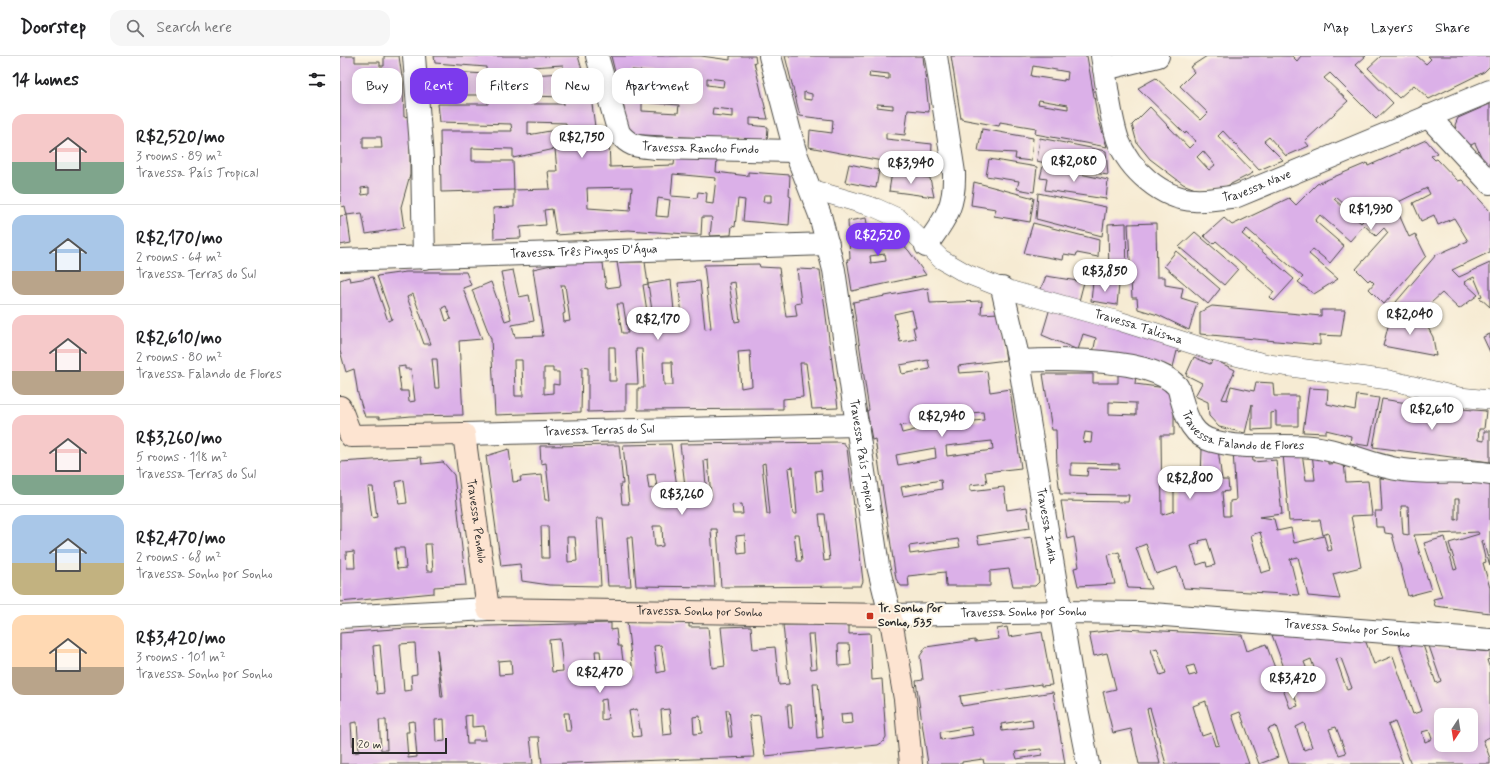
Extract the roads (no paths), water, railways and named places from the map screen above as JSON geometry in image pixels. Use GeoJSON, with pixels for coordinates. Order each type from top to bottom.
{"type":"FeatureCollection","features":[{"type":"Feature","properties":{"kind":"street"},"geometry":{"type":"LineString","coordinates":[[414,56],[422,159],[424,258]]}},
{"type":"Feature","properties":{"kind":"street","name":"Travessa Rancho Fundo"},"geometry":{"type":"LineString","coordinates":[[597,56],[619,133],[626,142],[633,145],[655,148],[795,151]]}},
{"type":"Feature","properties":{"kind":"street","name":"Travessa País Tropical"},"geometry":{"type":"LineString","coordinates":[[770,56],[795,151],[811,189],[828,244],[834,270],[878,566],[890,614],[905,699],[911,764]]}},
{"type":"Feature","properties":{"kind":"street"},"geometry":{"type":"LineString","coordinates":[[926,246],[951,206],[954,191],[954,173],[936,56]]}},
{"type":"Feature","properties":{"kind":"street"},"geometry":{"type":"LineString","coordinates":[[1103,63],[1158,56]]}},
{"type":"Feature","properties":{"kind":"street","name":"Travessa Nave"},"geometry":{"type":"LineString","coordinates":[[1103,63],[1112,116],[1119,142],[1129,159],[1144,176],[1159,189],[1193,200],[1237,196],[1490,91]]}},
{"type":"Feature","properties":{"kind":"street"},"geometry":{"type":"LineString","coordinates":[[1428,116],[1490,183]]}},
{"type":"Feature","properties":{"kind":"street","name":"Travessa Três Pingos D'Água"},"geometry":{"type":"LineString","coordinates":[[340,260],[828,244]]}},
{"type":"Feature","properties":{"kind":"street","name":"Travessa India"},"geometry":{"type":"LineString","coordinates":[[1002,288],[1020,361],[1074,698],[1088,764]]}},
{"type":"Feature","properties":{"kind":"street","name":"Travessa Falando de Flores"},"geometry":{"type":"LineString","coordinates":[[1020,361],[1035,359],[1064,359],[1120,364],[1158,373],[1178,388],[1189,424],[1201,436],[1212,441],[1236,445],[1312,447],[1342,453],[1374,465],[1403,470],[1477,472],[1490,474]]}},
{"type":"Feature","properties":{"kind":"street"},"geometry":{"type":"LineString","coordinates":[[340,407],[345,437]]}},
{"type":"Feature","properties":{"kind":"street","name":"Travessa Terras do Sul"},"geometry":{"type":"LineString","coordinates":[[345,437],[858,425]]}},
{"type":"Feature","properties":{"kind":"street","name":"Travessa Pendulo"},"geometry":{"type":"LineString","coordinates":[[464,434],[488,609]]}},
{"type":"Feature","properties":{"kind":"street","name":"Travessa Sonho por Sonho"},"geometry":{"type":"LineString","coordinates":[[340,616],[488,609],[890,614],[1061,612],[1147,614],[1490,640]]}},
{"type":"Feature","properties":{"kind":"lane","name":"Travessa Talisma"},"geometry":{"type":"LineString","coordinates":[[811,189],[876,208],[898,218],[941,259],[967,274],[1002,288],[1119,321],[1211,350],[1268,364],[1389,380],[1459,397],[1490,400]]}},
{"type":"Feature","properties":{"kind":"place","name":"Tr. Sonho Por Sonho, 535"},"geometry":{"type":"Point","coordinates":[870,616]}}]}
